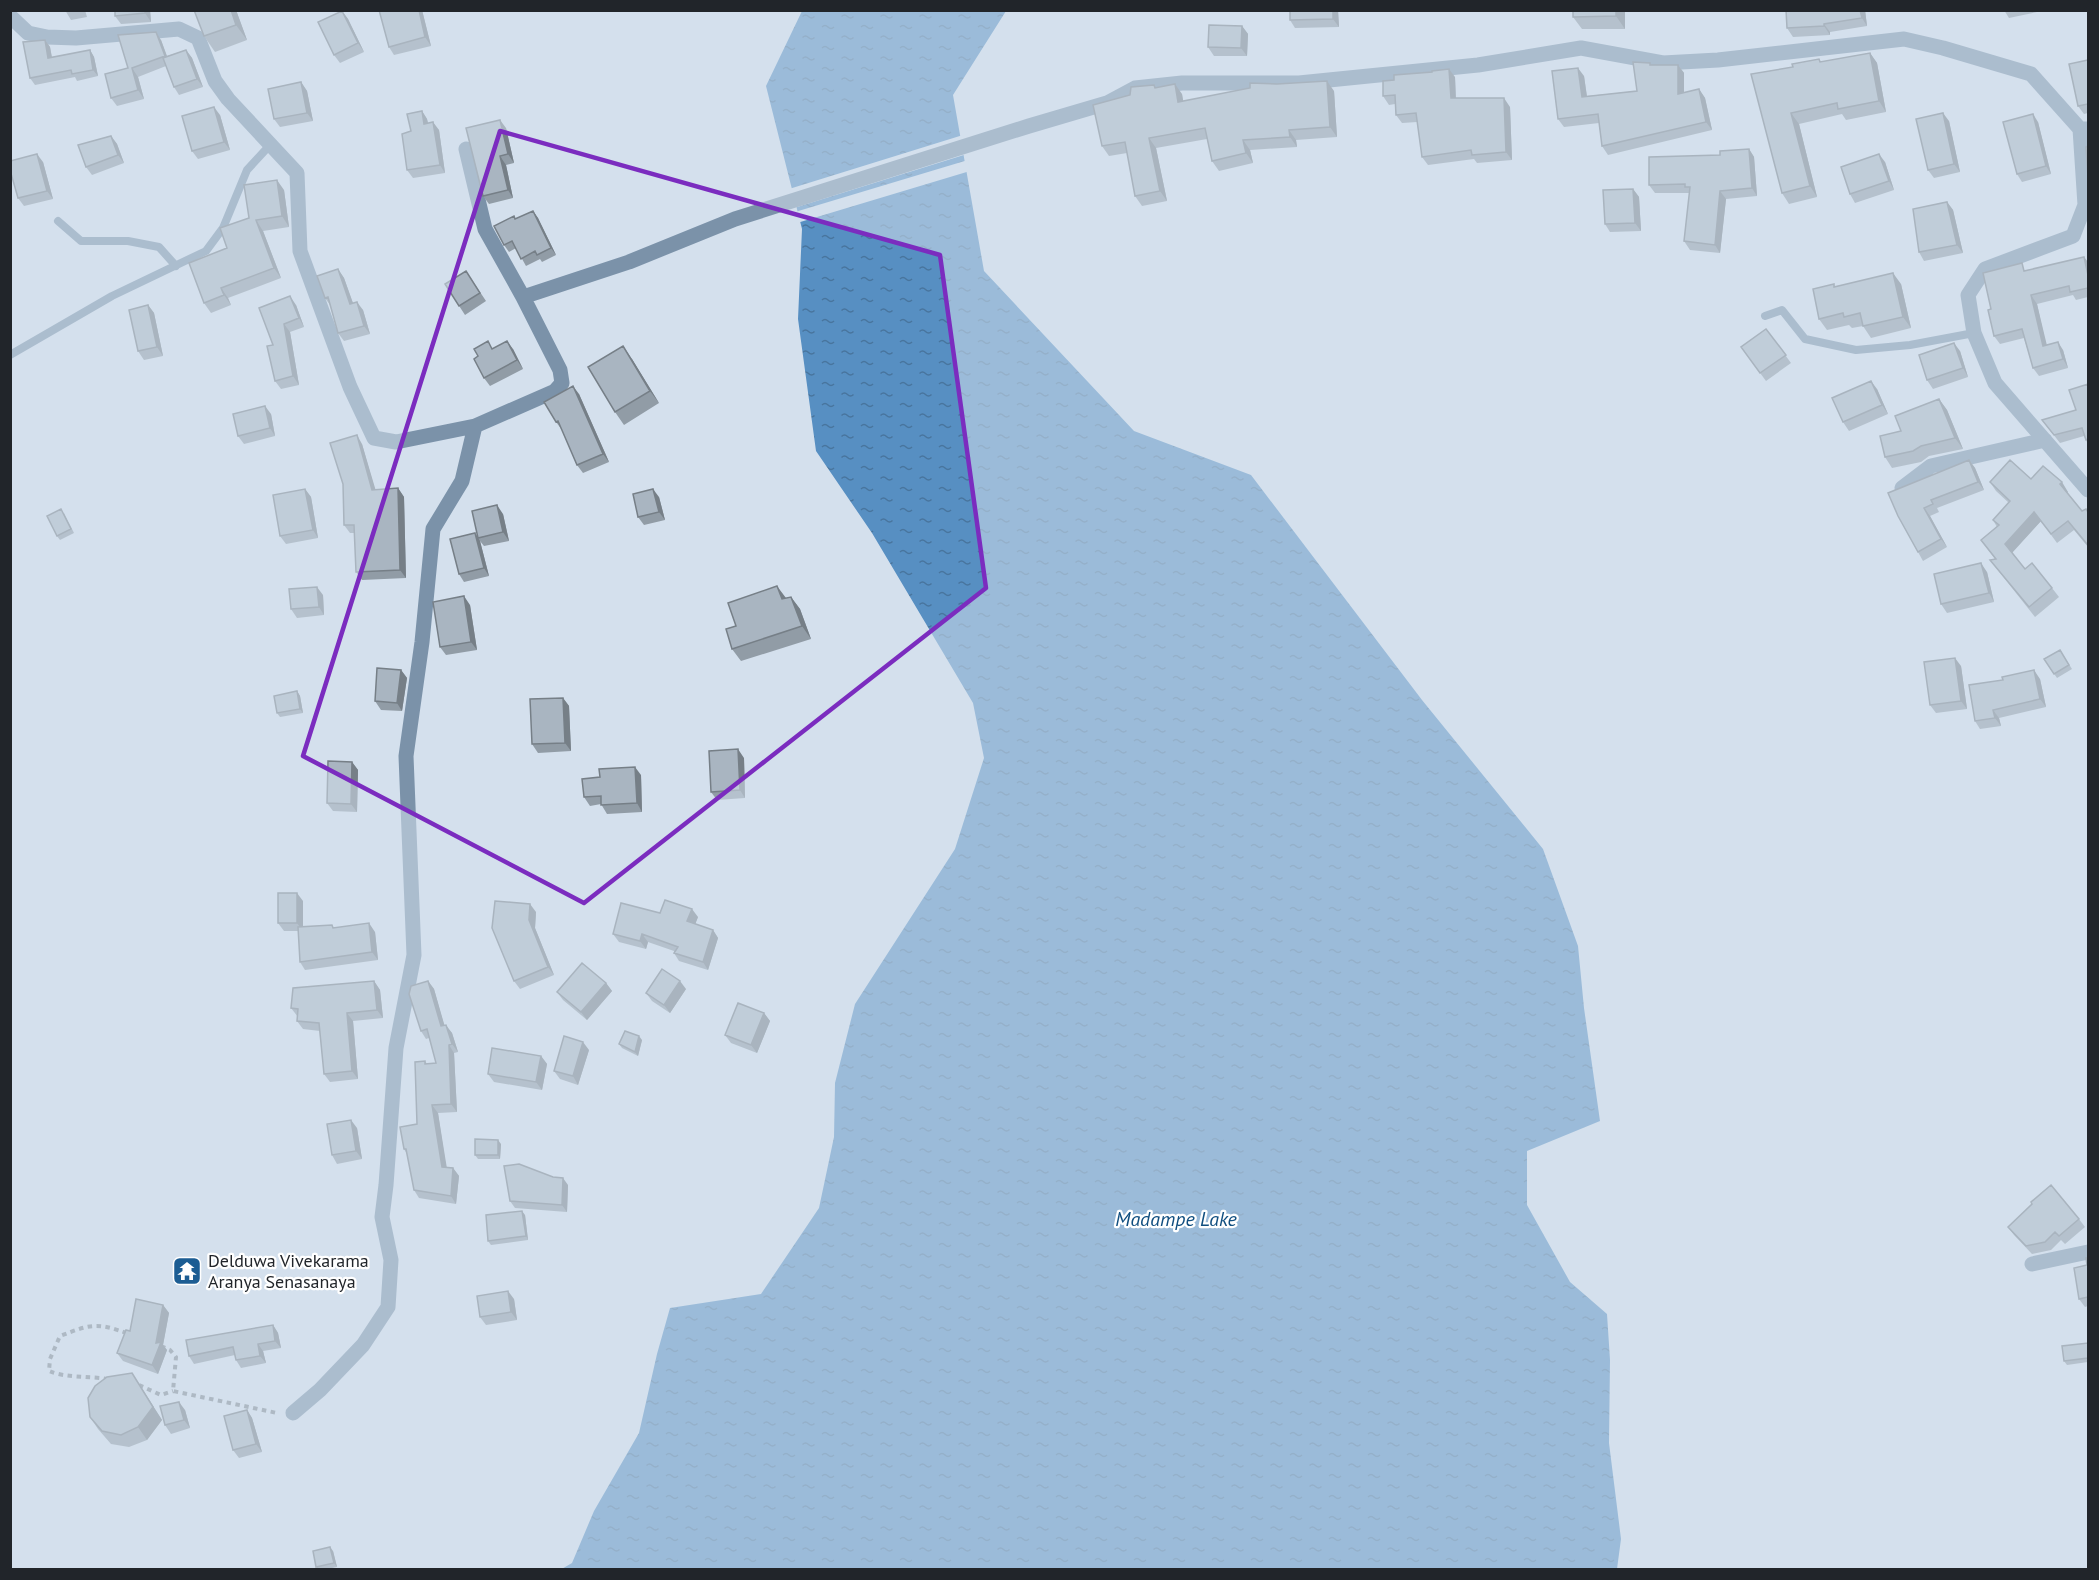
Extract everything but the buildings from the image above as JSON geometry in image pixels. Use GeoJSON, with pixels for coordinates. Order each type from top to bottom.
{"type":"FeatureCollection","features":[{"type":"Feature","properties":{"kind":"street"},"geometry":{"type":"LineString","coordinates":[[10,16],[28,33],[47,37],[76,38],[179,29],[198,38],[215,81],[228,99],[297,173],[300,251],[350,387],[374,438],[396,442],[475,426],[555,391],[561,383],[560,370],[523,297],[485,230],[466,149]]}},
{"type":"Feature","properties":{"kind":"street"},"geometry":{"type":"LineString","coordinates":[[523,297],[629,262],[735,219],[1107,103],[1136,88],[1182,82],[1299,83],[1478,65],[1581,48],[1663,63],[1718,60],[1904,39],[2031,74],[2084,129],[2085,205],[2073,236],[1985,269],[1968,295],[1974,333],[1995,383],[2088,490]]}},
{"type":"Feature","properties":{"kind":"street"},"geometry":{"type":"LineString","coordinates":[[293,1413],[320,1390],[363,1345],[388,1307],[391,1260],[382,1217],[396,1048],[414,955],[406,756],[422,642],[433,529],[462,481],[475,426]]}},
{"type":"Feature","properties":{"kind":"street"},"geometry":{"type":"LineString","coordinates":[[1902,488],[1931,466],[2045,440]]}},
{"type":"Feature","properties":{"kind":"street"},"geometry":{"type":"LineString","coordinates":[[2032,1264],[2088,1252]]}},
{"type":"Feature","properties":{"kind":"lane"},"geometry":{"type":"LineString","coordinates":[[10,355],[112,297],[207,251],[223,228],[247,170],[270,145]]}},
{"type":"Feature","properties":{"kind":"lane"},"geometry":{"type":"LineString","coordinates":[[58,221],[81,241],[128,241],[159,247],[176,266]]}},
{"type":"Feature","properties":{"kind":"lane"},"geometry":{"type":"LineString","coordinates":[[1765,316],[1782,310],[1805,339],[1856,350],[1910,345],[1974,333]]}},
{"type":"Feature","properties":{"kind":"path"},"geometry":{"type":"LineString","coordinates":[[110,1379],[59,1375],[49,1371],[50,1359],[60,1336],[84,1327],[104,1325],[137,1337]]}},
{"type":"Feature","properties":{"kind":"path"},"geometry":{"type":"LineString","coordinates":[[159,1346],[170,1350],[176,1357],[173,1391]]}},
{"type":"Feature","properties":{"kind":"path"},"geometry":{"type":"LineString","coordinates":[[130,1381],[161,1395],[173,1391],[276,1413],[293,1413]]}},
{"type":"Feature","properties":{"kind":"highlighted area"},"geometry":{"type":"Polygon","coordinates":[[[500,131],[940,255],[986,588],[584,903],[303,756],[500,131]]]}},
{"type":"Feature","properties":{"kind":"water","name":"Madampe Lake"},"geometry":{"type":"Polygon","coordinates":[[[802,11],[1006,11],[953,95],[984,271],[1134,431],[1251,475],[1422,700],[1543,849],[1578,946],[1600,1121],[1527,1151],[1527,1205],[1570,1282],[1607,1314],[1610,1360],[1609,1443],[1621,1539],[1617,1569],[560,1570],[572,1563],[594,1511],[639,1433],[670,1308],[761,1294],[819,1208],[834,1137],[835,1083],[855,1004],[955,849],[984,758],[973,703],[872,533],[816,451],[798,319],[802,229],[766,86],[802,11]]]}},
{"type":"Feature","properties":{"kind":"pier"},"geometry":{"type":"Polygon","coordinates":[[[963,135],[967,154],[794,208],[789,189],[963,135]]]}},
{"type":"Feature","properties":{"kind":"pier"},"geometry":{"type":"Polygon","coordinates":[[[968,160],[970,171],[797,223],[795,212],[968,160]]]}},
{"type":"Feature","properties":{"kind":"place","name":"Delduwa Vivekarama Aranya Senasanaya"},"geometry":{"type":"Point","coordinates":[187,1271]}}]}
